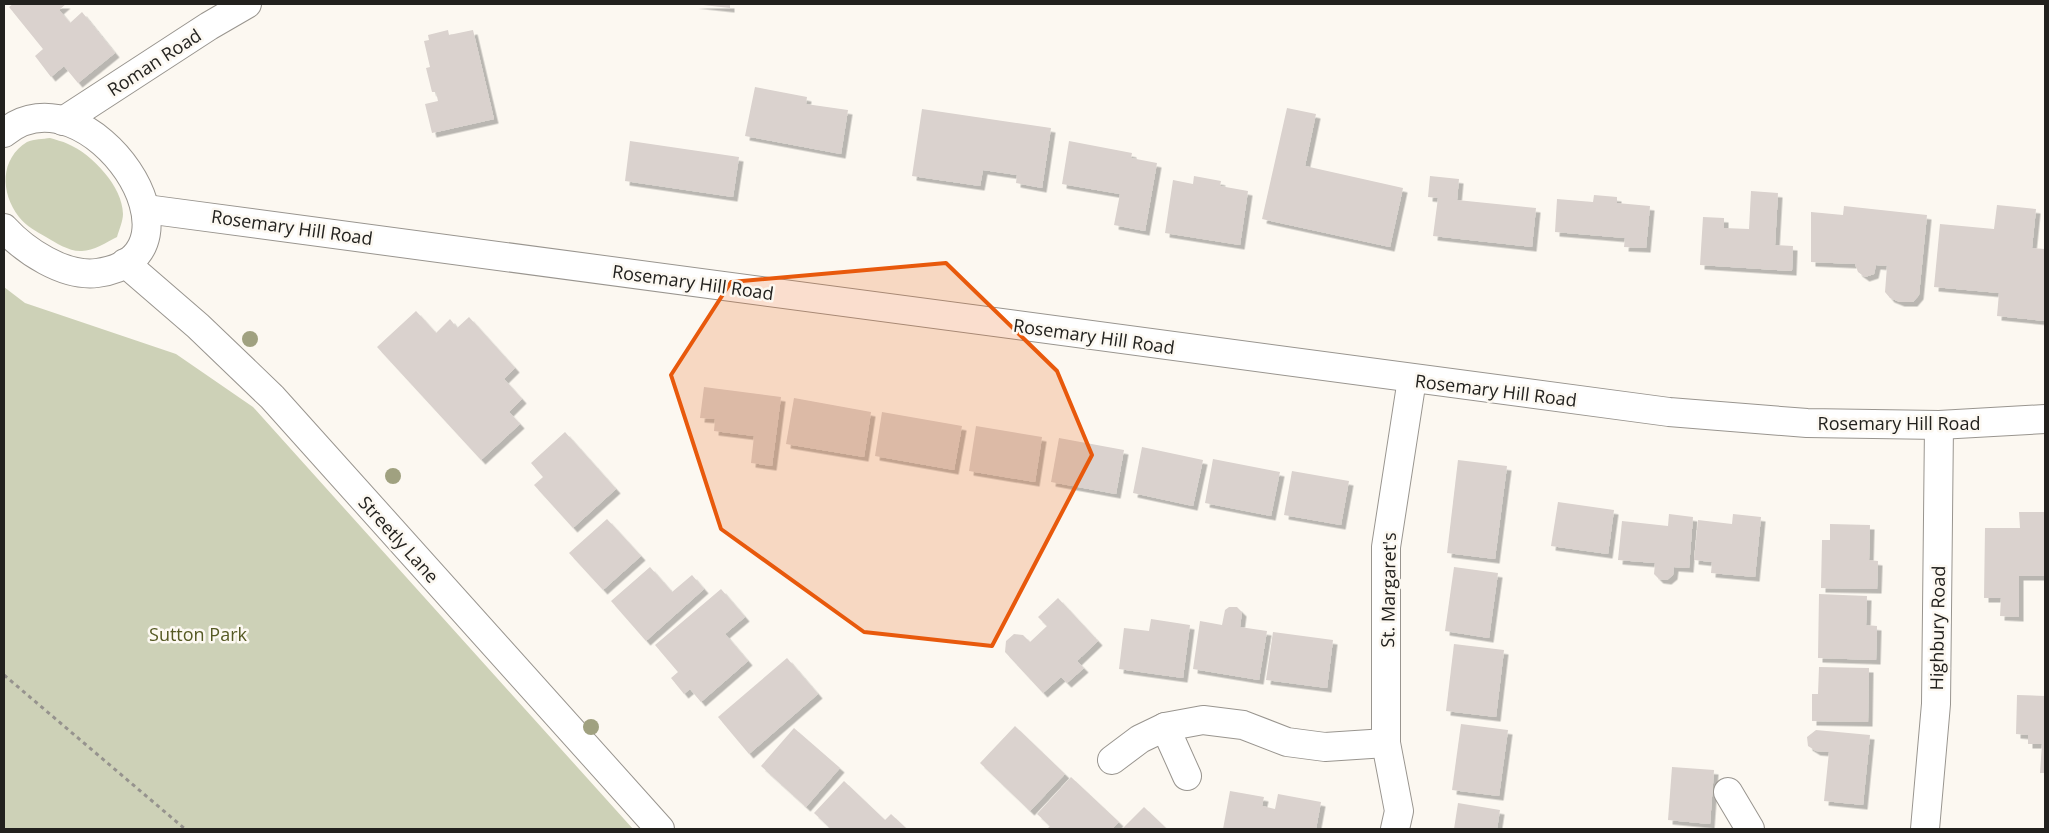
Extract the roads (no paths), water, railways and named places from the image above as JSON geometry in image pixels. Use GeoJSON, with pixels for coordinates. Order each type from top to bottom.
{"type":"FeatureCollection","features":[{"type":"Feature","properties":{"kind":"main road","name":"Roman Road"},"geometry":{"type":"LineString","coordinates":[[63,121],[246,4]]}},
{"type":"Feature","properties":{"kind":"main road"},"geometry":{"type":"LineString","coordinates":[[4,228],[23,245],[58,266],[76,272],[91,274],[109,271],[125,263],[141,249],[146,232],[146,209],[137,186],[125,165],[110,148],[78,126],[44,117],[24,120],[5,130]]}},
{"type":"Feature","properties":{"kind":"main road","name":"Rosemary Hill Road"},"geometry":{"type":"LineString","coordinates":[[146,209],[1412,379],[1679,413],[1807,424],[1939,426],[2045,420]]}},
{"type":"Feature","properties":{"kind":"main road","name":"Streetly Lane"},"geometry":{"type":"LineString","coordinates":[[125,263],[198,326],[272,397],[660,829]]}},
{"type":"Feature","properties":{"kind":"main road","name":"St. Margaret's"},"geometry":{"type":"LineString","coordinates":[[1395,829],[1399,811],[1386,743],[1386,547],[1412,379]]}},
{"type":"Feature","properties":{"kind":"main road","name":"Highbury Road"},"geometry":{"type":"LineString","coordinates":[[1925,829],[1936,704],[1939,426]]}},
{"type":"Feature","properties":{"kind":"main road"},"geometry":{"type":"LineString","coordinates":[[1112,760],[1140,739],[1165,727],[1203,720],[1243,725],[1287,742],[1325,748],[1386,743]]}},
{"type":"Feature","properties":{"kind":"main road"},"geometry":{"type":"LineString","coordinates":[[1165,727],[1187,776]]}},
{"type":"Feature","properties":{"kind":"main road"},"geometry":{"type":"LineString","coordinates":[[1728,792],[1750,829]]}},
{"type":"Feature","properties":{"kind":"park label","name":"Sutton Park"},"geometry":{"type":"Point","coordinates":[198,634]}}]}
